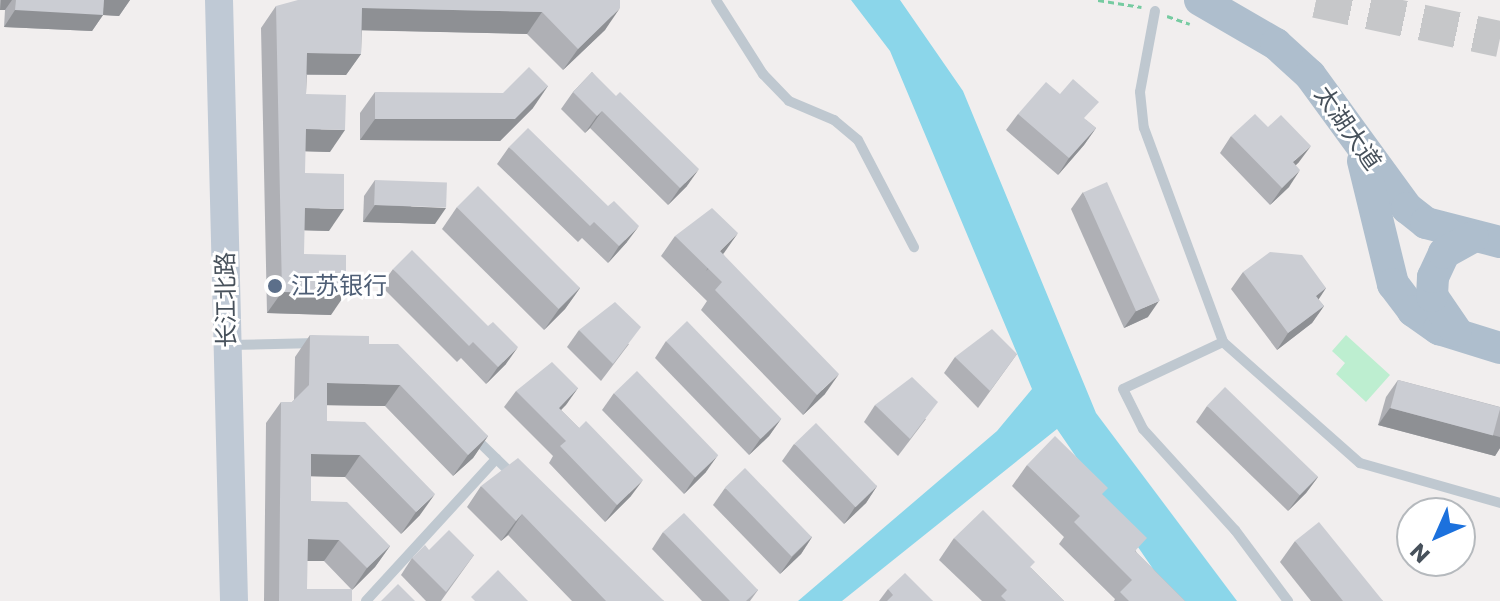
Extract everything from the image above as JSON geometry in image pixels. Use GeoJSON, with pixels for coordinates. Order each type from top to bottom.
{"type":"FeatureCollection","features":[{"type":"Feature","properties":{"kind":"main road","name":"长江北路"},"geometry":{"type":"LineString","coordinates":[[219,0],[234,601]]}},
{"type":"Feature","properties":{"kind":"main road","name":"太湖大道"},"geometry":{"type":"LineString","coordinates":[[1201,15],[1276,44],[1310,75],[1407,208],[1426,223],[1487,240]]}},
{"type":"Feature","properties":{"kind":"main road"},"geometry":{"type":"LineString","coordinates":[[1358,142],[1393,284],[1413,311],[1463,340],[1500,348]]}},
{"type":"Feature","properties":{"kind":"main road"},"geometry":{"type":"LineString","coordinates":[[1463,340],[1440,313],[1432,296],[1433,277],[1444,253],[1487,240]]}},
{"type":"Feature","properties":{"kind":"lane"},"geometry":{"type":"LineString","coordinates":[[716,0],[763,74],[789,101],[834,120],[858,140],[914,247]]}},
{"type":"Feature","properties":{"kind":"lane"},"geometry":{"type":"LineString","coordinates":[[1155,11],[1140,92],[1144,128],[1223,342],[1360,463],[1500,503]]}},
{"type":"Feature","properties":{"kind":"lane"},"geometry":{"type":"LineString","coordinates":[[1223,342],[1123,389],[1143,429],[1235,530],[1288,601]]}},
{"type":"Feature","properties":{"kind":"lane"},"geometry":{"type":"LineString","coordinates":[[228,345],[336,343]]}},
{"type":"Feature","properties":{"kind":"lane"},"geometry":{"type":"LineString","coordinates":[[466,428],[518,481]]}},
{"type":"Feature","properties":{"kind":"lane"},"geometry":{"type":"LineString","coordinates":[[366,601],[496,459]]}},
{"type":"Feature","properties":{"kind":"path"},"geometry":{"type":"LineString","coordinates":[[1098,0],[1155,11],[1201,15]]}},
{"type":"Feature","properties":{"kind":"green space"},"geometry":{"type":"Polygon","coordinates":[[[1346,335],[1390,375],[1366,402],[1336,374],[1345,363],[1332,351],[1346,335]]]}},
{"type":"Feature","properties":{"kind":"water"},"geometry":{"type":"Polygon","coordinates":[[[851,0],[900,0],[963,91],[1096,413],[1237,601],[1175,601],[1057,429],[842,601],[798,601],[997,431],[1032,389],[890,51],[851,0]]]}},
{"type":"Feature","properties":{"kind":"building"},"geometry":{"type":"Polygon","coordinates":[[[16,0],[104,0],[103,15],[15,10],[16,0]]]}},
{"type":"Feature","properties":{"kind":"building"},"geometry":{"type":"Polygon","coordinates":[[[298,0],[620,0],[620,8],[578,49],[542,12],[362,8],[361,54],[307,53],[306,94],[346,95],[345,130],[306,129],[305,173],[344,174],[344,209],[305,208],[304,254],[346,255],[346,293],[282,292],[276,6],[298,0]]]}},
{"type":"Feature","properties":{"kind":"building"},"geometry":{"type":"Polygon","coordinates":[[[529,67],[548,86],[515,119],[375,119],[375,92],[503,93],[529,67]]]}},
{"type":"Feature","properties":{"kind":"building"},"geometry":{"type":"Polygon","coordinates":[[[592,72],[616,96],[620,92],[699,169],[680,188],[602,111],[597,116],[573,92],[592,72]]]}},
{"type":"Feature","properties":{"kind":"building"},"geometry":{"type":"Polygon","coordinates":[[[1073,79],[1099,102],[1084,118],[1096,128],[1069,158],[1018,114],[1046,82],[1060,94],[1073,79]]]}},
{"type":"Feature","properties":{"kind":"building"},"geometry":{"type":"Polygon","coordinates":[[[1255,114],[1268,127],[1281,115],[1311,146],[1293,162],[1300,170],[1282,188],[1231,136],[1255,114]]]}},
{"type":"Feature","properties":{"kind":"building"},"geometry":{"type":"Polygon","coordinates":[[[528,128],[608,206],[614,201],[639,226],[619,246],[594,222],[590,226],[509,147],[528,128]]]}},
{"type":"Feature","properties":{"kind":"building"},"geometry":{"type":"Polygon","coordinates":[[[375,180],[447,183],[446,207],[374,205],[375,180]]]}},
{"type":"Feature","properties":{"kind":"building"},"geometry":{"type":"Polygon","coordinates":[[[1107,182],[1160,301],[1136,311],[1083,193],[1107,182]]]}},
{"type":"Feature","properties":{"kind":"building"},"geometry":{"type":"Polygon","coordinates":[[[478,186],[580,288],[559,309],[457,207],[478,186]]]}},
{"type":"Feature","properties":{"kind":"building"},"geometry":{"type":"Polygon","coordinates":[[[712,208],[738,233],[720,251],[839,374],[817,395],[715,290],[722,282],[675,236],[712,208]]]}},
{"type":"Feature","properties":{"kind":"building"},"geometry":{"type":"Polygon","coordinates":[[[412,250],[488,326],[493,322],[518,347],[498,367],[473,342],[469,346],[393,269],[412,250]]]}},
{"type":"Feature","properties":{"kind":"building"},"geometry":{"type":"Polygon","coordinates":[[[1270,252],[1302,255],[1326,288],[1316,296],[1324,306],[1288,333],[1243,272],[1270,252]]]}},
{"type":"Feature","properties":{"kind":"building"},"geometry":{"type":"Polygon","coordinates":[[[615,302],[641,327],[613,364],[579,330],[615,302]]]}},
{"type":"Feature","properties":{"kind":"building"},"geometry":{"type":"Polygon","coordinates":[[[687,321],[781,419],[761,439],[666,341],[687,321]]]}},
{"type":"Feature","properties":{"kind":"building"},"geometry":{"type":"Polygon","coordinates":[[[992,329],[1017,354],[990,391],[955,357],[992,329]]]}},
{"type":"Feature","properties":{"kind":"building"},"geometry":{"type":"Polygon","coordinates":[[[310,335],[369,336],[369,344],[398,344],[488,436],[468,455],[400,385],[327,383],[327,421],[365,422],[435,494],[416,512],[360,455],[311,454],[311,501],[347,502],[390,546],[367,568],[339,540],[308,539],[307,589],[352,589],[352,601],[279,601],[281,402],[292,402],[309,385],[310,335]]]}},
{"type":"Feature","properties":{"kind":"building"},"geometry":{"type":"Polygon","coordinates":[[[552,362],[578,388],[559,408],[579,428],[586,421],[643,480],[617,505],[560,446],[566,441],[516,391],[552,362]]]}},
{"type":"Feature","properties":{"kind":"building"},"geometry":{"type":"Polygon","coordinates":[[[637,371],[718,455],[695,477],[614,393],[637,371]]]}},
{"type":"Feature","properties":{"kind":"building"},"geometry":{"type":"Polygon","coordinates":[[[912,377],[938,402],[910,439],[875,405],[912,377]]]}},
{"type":"Feature","properties":{"kind":"building"},"geometry":{"type":"Polygon","coordinates":[[[1398,380],[1500,407],[1493,435],[1390,408],[1398,380]]]}},
{"type":"Feature","properties":{"kind":"building"},"geometry":{"type":"Polygon","coordinates":[[[1225,387],[1318,477],[1300,495],[1207,406],[1225,387]]]}},
{"type":"Feature","properties":{"kind":"building"},"geometry":{"type":"Polygon","coordinates":[[[816,423],[877,486],[856,507],[794,444],[816,423]]]}},
{"type":"Feature","properties":{"kind":"building"},"geometry":{"type":"Polygon","coordinates":[[[1055,436],[1108,488],[1102,494],[1147,538],[1135,551],[1185,601],[1129,601],[1120,592],[1132,580],[1074,522],[1080,516],[1027,465],[1055,436]]]}},
{"type":"Feature","properties":{"kind":"building"},"geometry":{"type":"Polygon","coordinates":[[[518,458],[664,601],[606,601],[522,514],[516,521],[481,486],[518,458]]]}},
{"type":"Feature","properties":{"kind":"building"},"geometry":{"type":"Polygon","coordinates":[[[745,468],[812,537],[792,557],[725,487],[745,468]]]}},
{"type":"Feature","properties":{"kind":"building"},"geometry":{"type":"Polygon","coordinates":[[[983,510],[1035,562],[1030,567],[1064,601],[1006,601],[1001,596],[1007,590],[954,538],[983,510]]]}},
{"type":"Feature","properties":{"kind":"building"},"geometry":{"type":"Polygon","coordinates":[[[684,513],[758,590],[746,601],[730,601],[663,532],[684,513]]]}},
{"type":"Feature","properties":{"kind":"building"},"geometry":{"type":"Polygon","coordinates":[[[1319,522],[1383,601],[1343,601],[1295,541],[1319,522]]]}},
{"type":"Feature","properties":{"kind":"building"},"geometry":{"type":"Polygon","coordinates":[[[449,530],[474,555],[446,592],[412,558],[425,545],[429,550],[449,530]]]}},
{"type":"Feature","properties":{"kind":"building"},"geometry":{"type":"Polygon","coordinates":[[[498,570],[528,601],[475,601],[471,597],[498,570]]]}},
{"type":"Feature","properties":{"kind":"building"},"geometry":{"type":"Polygon","coordinates":[[[905,573],[933,601],[887,601],[893,595],[888,589],[905,573]]]}},
{"type":"Feature","properties":{"kind":"building"},"geometry":{"type":"Polygon","coordinates":[[[398,584],[415,601],[381,601],[398,584]]]}},
{"type":"Feature","properties":{"kind":"tunnel"},"geometry":{"type":"LineString","coordinates":[[1316,0],[1500,39]]}},
{"type":"Feature","properties":{"kind":"place","name":"江苏银行"},"geometry":{"type":"Point","coordinates":[275,286]}}]}
